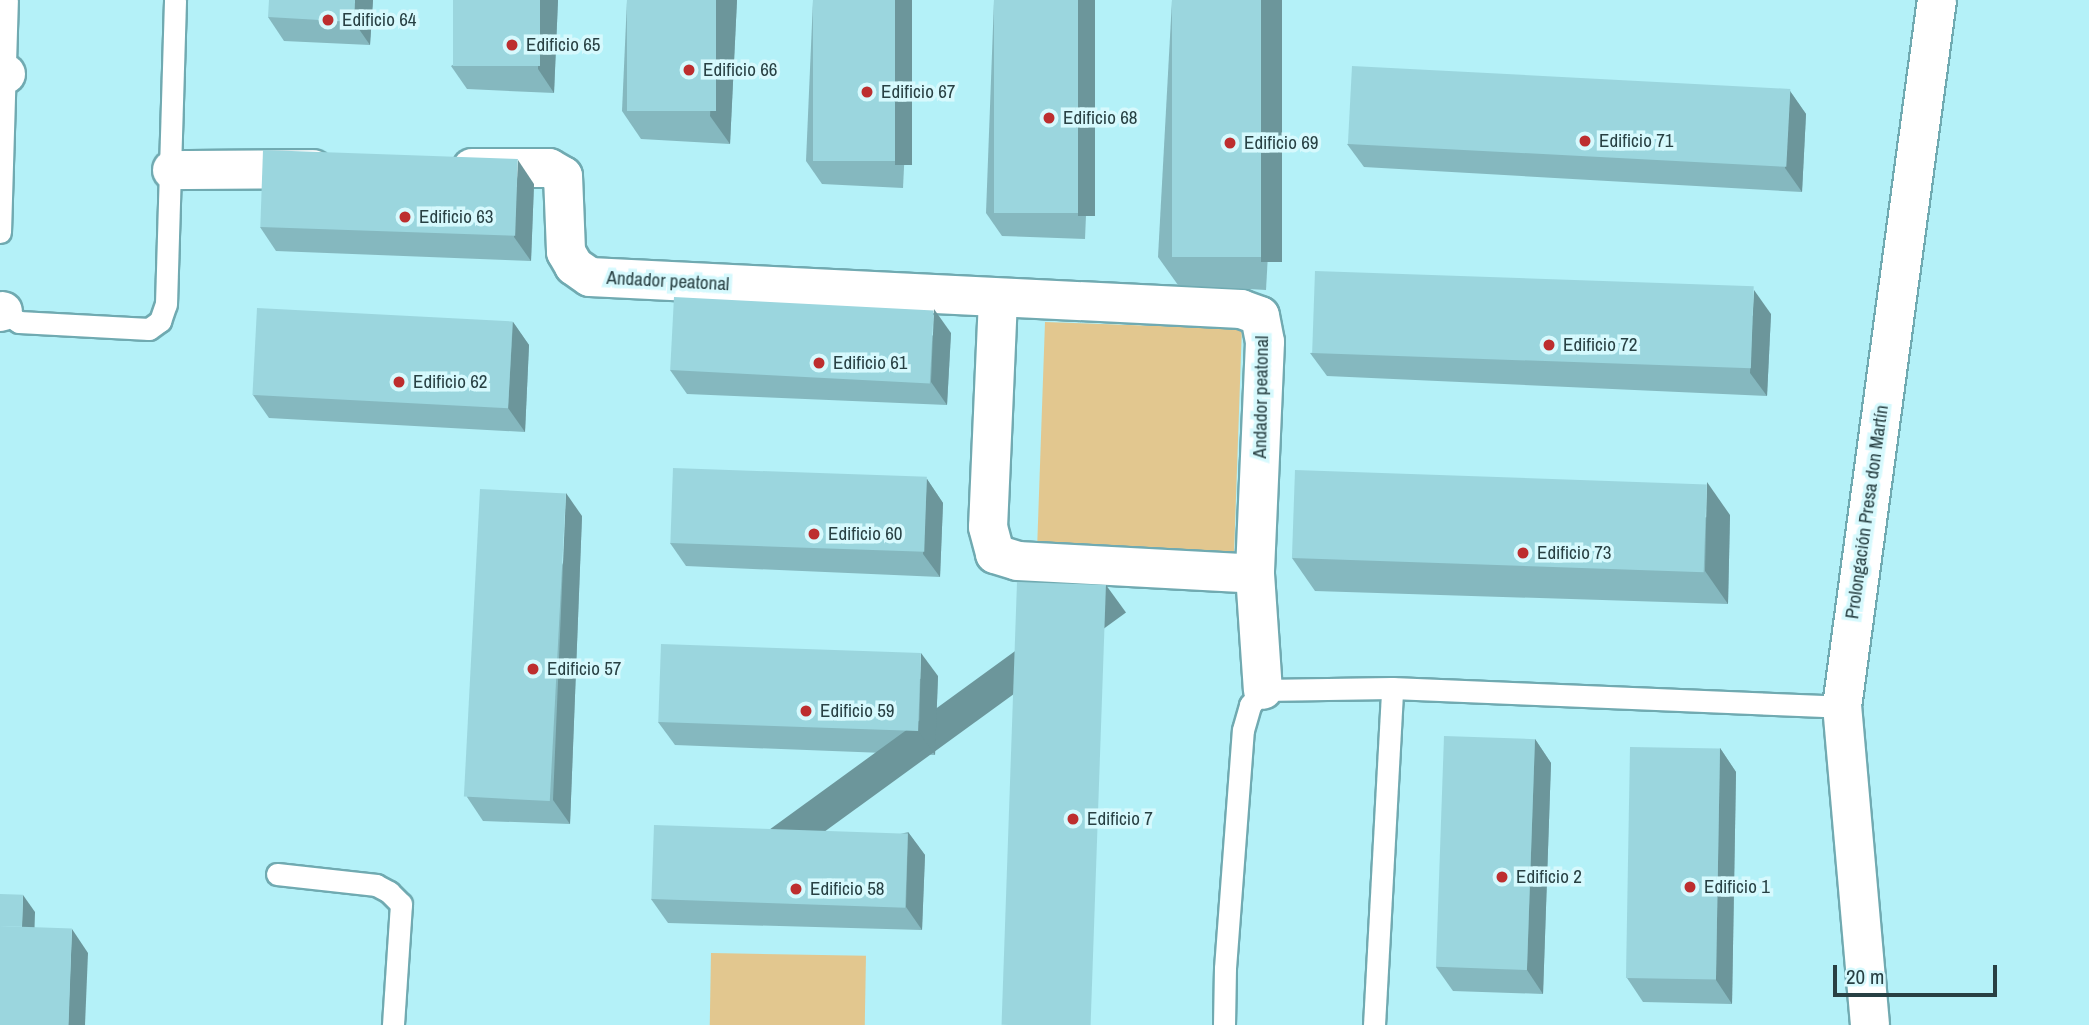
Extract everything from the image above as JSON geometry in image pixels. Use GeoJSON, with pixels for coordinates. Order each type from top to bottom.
{"type":"FeatureCollection","features":[{"type":"Feature","properties":{"kind":"street","name":"Prolongación Presa don Martín"},"geometry":{"type":"LineString","coordinates":[[1870,1025],[1842,707],[1937,0]]}},
{"type":"Feature","properties":{"kind":"street","name":"Andador peatonal"},"geometry":{"type":"LineString","coordinates":[[437,169],[549,168],[563,176],[566,198],[566,252],[574,266],[590,277],[1241,309],[1260,316],[1265,342],[1255,573],[1263,690]]}},
{"type":"Feature","properties":{"kind":"street"},"geometry":{"type":"LineString","coordinates":[[172,170],[354,169]]}},
{"type":"Feature","properties":{"kind":"street"},"geometry":{"type":"LineString","coordinates":[[998,299],[988,527],[995,554],[1018,561],[1255,573]]}},
{"type":"Feature","properties":{"kind":"lane"},"geometry":{"type":"LineString","coordinates":[[0,232],[7,0]]}},
{"type":"Feature","properties":{"kind":"lane"},"geometry":{"type":"LineString","coordinates":[[1,308],[19,322],[149,329],[160,321],[166,304],[175,0]]}},
{"type":"Feature","properties":{"kind":"lane"},"geometry":{"type":"LineString","coordinates":[[1224,1025],[1225,968],[1243,730],[1250,705],[1263,690],[1392,688],[1842,707]]}},
{"type":"Feature","properties":{"kind":"lane"},"geometry":{"type":"LineString","coordinates":[[1374,1025],[1392,688]]}},
{"type":"Feature","properties":{"kind":"lane"},"geometry":{"type":"LineString","coordinates":[[277,874],[376,885],[389,892],[401,904],[393,1025]]}},
{"type":"Feature","properties":{"kind":"shaded area"},"geometry":{"type":"Polygon","coordinates":[[[1045,322],[1242,329],[1234,556],[1037,549],[1045,322]]]}},
{"type":"Feature","properties":{"kind":"shaded area"},"geometry":{"type":"Polygon","coordinates":[[[711,953],[866,956],[865,1025],[710,1025],[711,953]]]}},
{"type":"Feature","properties":{"kind":"building"},"geometry":{"type":"Polygon","coordinates":[[[269,0],[355,0],[354,22],[268,17],[269,0]]]}},
{"type":"Feature","properties":{"kind":"building"},"geometry":{"type":"Polygon","coordinates":[[[453,0],[540,0],[540,66],[453,66],[453,0]]]}},
{"type":"Feature","properties":{"kind":"building","name":"Edificio 66"},"geometry":{"type":"Polygon","coordinates":[[[627,0],[716,0],[716,111],[627,111],[627,0]]]}},
{"type":"Feature","properties":{"kind":"building","name":"Edificio 67"},"geometry":{"type":"Polygon","coordinates":[[[813,0],[895,0],[895,161],[813,161],[813,0]]]}},
{"type":"Feature","properties":{"kind":"building","name":"Edificio 68"},"geometry":{"type":"Polygon","coordinates":[[[994,0],[1078,0],[1078,213],[994,213],[994,0]]]}},
{"type":"Feature","properties":{"kind":"building","name":"Edificio 69"},"geometry":{"type":"Polygon","coordinates":[[[1172,0],[1261,0],[1261,257],[1172,257],[1172,0]]]}},
{"type":"Feature","properties":{"kind":"building","name":"Edificio 71"},"geometry":{"type":"Polygon","coordinates":[[[1352,66],[1790,89],[1786,167],[1348,144],[1352,66]]]}},
{"type":"Feature","properties":{"kind":"building","name":"Edificio 63"},"geometry":{"type":"Polygon","coordinates":[[[263,150],[518,159],[515,236],[260,227],[263,150]]]}},
{"type":"Feature","properties":{"kind":"building","name":"Edificio 72"},"geometry":{"type":"Polygon","coordinates":[[[1315,271],[1754,286],[1751,368],[1312,353],[1315,271]]]}},
{"type":"Feature","properties":{"kind":"building","name":"Edificio 61"},"geometry":{"type":"Polygon","coordinates":[[[674,297],[934,311],[930,384],[670,370],[674,297]]]}},
{"type":"Feature","properties":{"kind":"building","name":"Edificio 62"},"geometry":{"type":"Polygon","coordinates":[[[257,308],[513,321],[508,408],[252,395],[257,308]]]}},
{"type":"Feature","properties":{"kind":"building","name":"Edificio 60"},"geometry":{"type":"Polygon","coordinates":[[[673,468],[927,477],[924,552],[670,543],[673,468]]]}},
{"type":"Feature","properties":{"kind":"building","name":"Edificio 73"},"geometry":{"type":"Polygon","coordinates":[[[1295,470],[1707,484],[1704,572],[1292,558],[1295,470]]]}},
{"type":"Feature","properties":{"kind":"building","name":"Edificio 57"},"geometry":{"type":"Polygon","coordinates":[[[480,489],[566,494],[550,801],[464,797],[480,489]]]}},
{"type":"Feature","properties":{"kind":"building","name":"Edificio 7"},"geometry":{"type":"Polygon","coordinates":[[[1017,582],[1106,585],[1091,1025],[1002,1025],[1017,582]]]}},
{"type":"Feature","properties":{"kind":"building","name":"Edificio 59"},"geometry":{"type":"Polygon","coordinates":[[[661,644],[921,653],[918,731],[658,722],[661,644]]]}},
{"type":"Feature","properties":{"kind":"building","name":"Edificio 2"},"geometry":{"type":"Polygon","coordinates":[[[1444,736],[1535,739],[1527,970],[1436,967],[1444,736]]]}},
{"type":"Feature","properties":{"kind":"building","name":"Edificio 1"},"geometry":{"type":"Polygon","coordinates":[[[1630,747],[1720,749],[1716,980],[1626,978],[1630,747]]]}},
{"type":"Feature","properties":{"kind":"building","name":"Edificio 58"},"geometry":{"type":"Polygon","coordinates":[[[654,825],[908,834],[905,908],[651,899],[654,825]]]}},
{"type":"Feature","properties":{"kind":"building"},"geometry":{"type":"Polygon","coordinates":[[[0,894],[23,895],[22,927],[0,926],[0,894]]]}},
{"type":"Feature","properties":{"kind":"building"},"geometry":{"type":"Polygon","coordinates":[[[0,926],[72,929],[69,1025],[0,1025],[0,926]]]}},
{"type":"Feature","properties":{"kind":"place","name":"Edificio 64"},"geometry":{"type":"Point","coordinates":[328,20]}},
{"type":"Feature","properties":{"kind":"place","name":"Edificio 65"},"geometry":{"type":"Point","coordinates":[512,45]}},
{"type":"Feature","properties":{"kind":"place","name":"Edificio 66"},"geometry":{"type":"Point","coordinates":[689,70]}},
{"type":"Feature","properties":{"kind":"place","name":"Edificio 67"},"geometry":{"type":"Point","coordinates":[867,92]}},
{"type":"Feature","properties":{"kind":"place","name":"Edificio 68"},"geometry":{"type":"Point","coordinates":[1049,118]}},
{"type":"Feature","properties":{"kind":"place","name":"Edificio 71"},"geometry":{"type":"Point","coordinates":[1585,141]}},
{"type":"Feature","properties":{"kind":"place","name":"Edificio 69"},"geometry":{"type":"Point","coordinates":[1230,143]}},
{"type":"Feature","properties":{"kind":"place","name":"Edificio 63"},"geometry":{"type":"Point","coordinates":[405,217]}},
{"type":"Feature","properties":{"kind":"place","name":"Edificio 72"},"geometry":{"type":"Point","coordinates":[1549,345]}},
{"type":"Feature","properties":{"kind":"place","name":"Edificio 61"},"geometry":{"type":"Point","coordinates":[819,363]}},
{"type":"Feature","properties":{"kind":"place","name":"Edificio 62"},"geometry":{"type":"Point","coordinates":[399,382]}},
{"type":"Feature","properties":{"kind":"place","name":"Edificio 60"},"geometry":{"type":"Point","coordinates":[814,534]}},
{"type":"Feature","properties":{"kind":"place","name":"Edificio 73"},"geometry":{"type":"Point","coordinates":[1523,553]}},
{"type":"Feature","properties":{"kind":"place","name":"Edificio 57"},"geometry":{"type":"Point","coordinates":[533,669]}},
{"type":"Feature","properties":{"kind":"place","name":"Edificio 59"},"geometry":{"type":"Point","coordinates":[806,711]}},
{"type":"Feature","properties":{"kind":"place","name":"Edificio 7"},"geometry":{"type":"Point","coordinates":[1073,819]}},
{"type":"Feature","properties":{"kind":"place","name":"Edificio 2"},"geometry":{"type":"Point","coordinates":[1502,877]}},
{"type":"Feature","properties":{"kind":"place","name":"Edificio 1"},"geometry":{"type":"Point","coordinates":[1690,887]}},
{"type":"Feature","properties":{"kind":"place","name":"Edificio 58"},"geometry":{"type":"Point","coordinates":[796,889]}}]}
